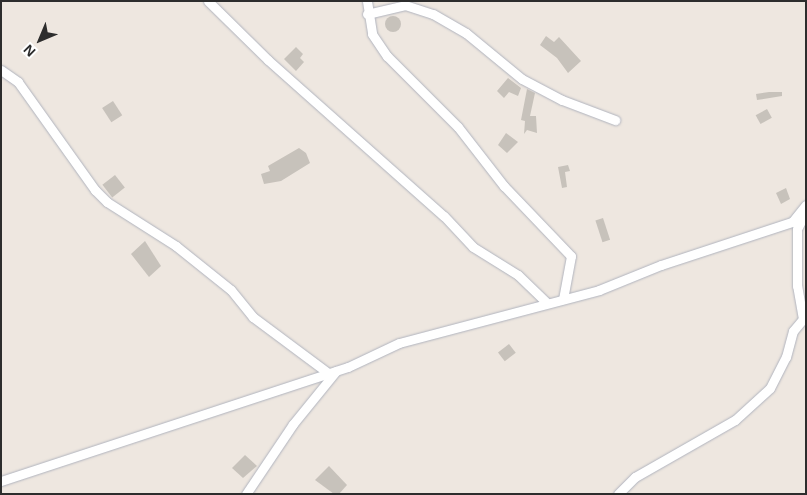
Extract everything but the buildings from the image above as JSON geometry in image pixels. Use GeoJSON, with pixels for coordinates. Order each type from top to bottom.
{"type":"FeatureCollection","features":[{"type":"Feature","properties":{"kind":"street"},"geometry":{"type":"LineString","coordinates":[[208,1],[309,98],[444,216],[473,247],[518,275],[547,303]]}},
{"type":"Feature","properties":{"kind":"street"},"geometry":{"type":"LineString","coordinates":[[367,1],[367,14],[372,34],[387,56],[458,127],[504,186],[571,256],[564,299]]}},
{"type":"Feature","properties":{"kind":"street"},"geometry":{"type":"LineString","coordinates":[[367,14],[405,3],[433,14],[466,33],[522,79],[562,100],[615,120]]}},
{"type":"Feature","properties":{"kind":"street"},"geometry":{"type":"LineString","coordinates":[[1,70],[18,82],[95,190],[107,202],[176,246],[231,290],[252,317],[333,372]]}},
{"type":"Feature","properties":{"kind":"street"},"geometry":{"type":"LineString","coordinates":[[1,480],[333,372],[399,343],[599,290],[661,265],[792,222],[806,205]]}},
{"type":"Feature","properties":{"kind":"street"},"geometry":{"type":"LineString","coordinates":[[618,494],[635,477],[735,420],[770,388],[786,357],[793,331],[803,319],[797,286],[797,229],[806,212]]}},
{"type":"Feature","properties":{"kind":"street"},"geometry":{"type":"LineString","coordinates":[[246,494],[304,408],[333,372]]}}]}
